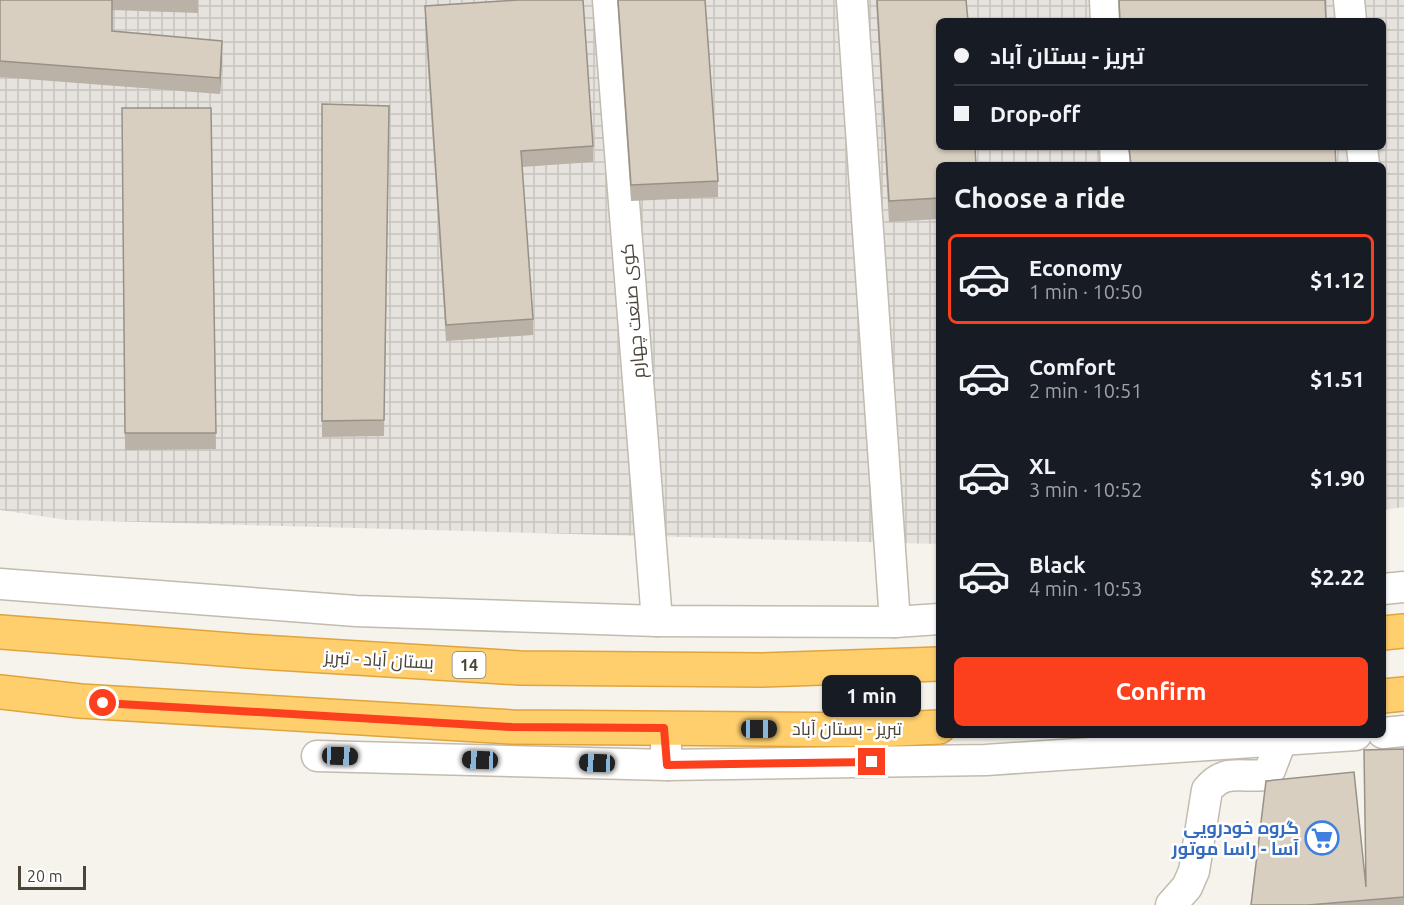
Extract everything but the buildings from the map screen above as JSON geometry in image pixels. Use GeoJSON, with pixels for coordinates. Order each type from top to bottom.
{"type":"FeatureCollection","features":[{"type":"Feature","properties":{"kind":"highway"},"geometry":{"type":"LineString","coordinates":[[1386,633],[1404,631]]}},
{"type":"Feature","properties":{"kind":"highway","name":"بستان آباد - تبریز"},"geometry":{"type":"LineString","coordinates":[[0,632],[260,652],[520,668],[762,670],[936,664]]}},
{"type":"Feature","properties":{"kind":"highway","name":"تبریز - بستان آباد"},"geometry":{"type":"LineString","coordinates":[[0,692],[80,701],[512,727],[877,730],[936,727]]}},
{"type":"Feature","properties":{"kind":"highway"},"geometry":{"type":"LineString","coordinates":[[1386,696],[1404,694]]}},
{"type":"Feature","properties":{"kind":"street","name":"کوی صنعت چهارم"},"geometry":{"type":"LineString","coordinates":[[608,0],[657,621]]}},
{"type":"Feature","properties":{"kind":"street"},"geometry":{"type":"LineString","coordinates":[[852,0],[895,622]]}},
{"type":"Feature","properties":{"kind":"street"},"geometry":{"type":"LineString","coordinates":[[1105,0],[1106,18]]}},
{"type":"Feature","properties":{"kind":"street"},"geometry":{"type":"LineString","coordinates":[[1349,0],[1351,18]]}},
{"type":"Feature","properties":{"kind":"street"},"geometry":{"type":"LineString","coordinates":[[0,584],[356,611],[657,621],[895,622],[936,619]]}},
{"type":"Feature","properties":{"kind":"street"},"geometry":{"type":"LineString","coordinates":[[1386,589],[1404,587]]}},
{"type":"Feature","properties":{"kind":"street"},"geometry":{"type":"LineString","coordinates":[[664,728],[667,765]]}},
{"type":"Feature","properties":{"kind":"street"},"geometry":{"type":"LineString","coordinates":[[1386,733],[1404,731]]}},
{"type":"Feature","properties":{"kind":"street"},"geometry":{"type":"LineString","coordinates":[[317,756],[667,765],[986,760],[1318,738]]}},
{"type":"Feature","properties":{"kind":"street"},"geometry":{"type":"LineString","coordinates":[[1171,905],[1187,887],[1194,871],[1207,790],[1215,781],[1228,775],[1265,775],[1270,771],[1281,741]]}},
{"type":"Feature","properties":{"kind":"shaded area"},"geometry":{"type":"Polygon","coordinates":[[[0,0],[1404,0],[1404,507],[1386,510],[1386,162],[936,162],[936,544],[67,520],[0,510],[0,0]]]}},
{"type":"Feature","properties":{"kind":"place","name":"گروه خودرویی آسا - راسا موتور"},"geometry":{"type":"Point","coordinates":[1322,838]}},
{"type":"Feature","properties":{"kind":"route"},"geometry":{"type":"LineString","coordinates":[[103,703],[512,727],[664,728],[667,765],[872,762]]}}]}
